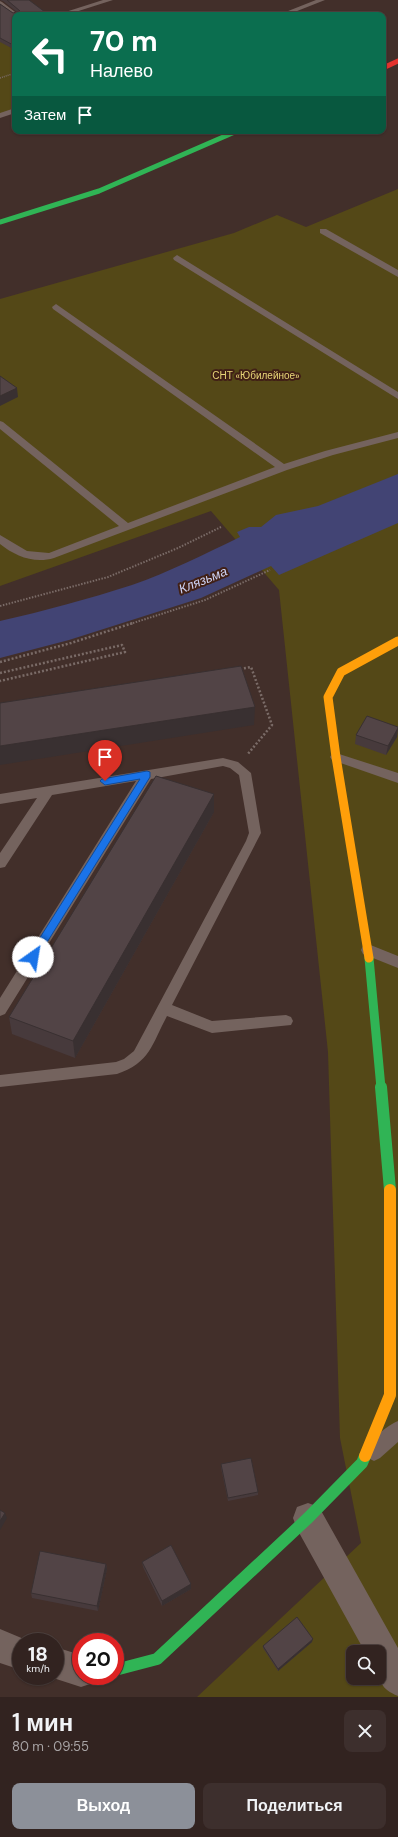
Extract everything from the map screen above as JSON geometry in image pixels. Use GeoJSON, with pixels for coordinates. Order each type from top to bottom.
{"type":"FeatureCollection","features":[{"type":"Feature","properties":{"kind":"street"},"geometry":{"type":"LineString","coordinates":[[386,67],[398,61]]}},
{"type":"Feature","properties":{"kind":"street"},"geometry":{"type":"LineString","coordinates":[[0,222],[99,191],[230,134]]}},
{"type":"Feature","properties":{"kind":"street"},"geometry":{"type":"LineString","coordinates":[[124,1668],[158,1659],[308,1518],[362,1463],[390,1395],[390,1205],[368,950],[336,757],[328,697],[341,672],[398,641]]}},
{"type":"Feature","properties":{"kind":"street"},"geometry":{"type":"LineString","coordinates":[[308,1518],[398,1680]]}},
{"type":"Feature","properties":{"kind":"street"},"geometry":{"type":"LineString","coordinates":[[0,1645],[12,1651]]}},
{"type":"Feature","properties":{"kind":"lane"},"geometry":{"type":"LineString","coordinates":[[68,12],[110,0]]}},
{"type":"Feature","properties":{"kind":"lane"},"geometry":{"type":"LineString","coordinates":[[290,12],[322,0]]}},
{"type":"Feature","properties":{"kind":"lane"},"geometry":{"type":"LineString","coordinates":[[0,3],[12,12]]}},
{"type":"Feature","properties":{"kind":"lane"},"geometry":{"type":"LineString","coordinates":[[0,116],[12,111]]}},
{"type":"Feature","properties":{"kind":"lane"},"geometry":{"type":"LineString","coordinates":[[323,231],[398,274]]}},
{"type":"Feature","properties":{"kind":"lane"},"geometry":{"type":"LineString","coordinates":[[177,258],[398,396]]}},
{"type":"Feature","properties":{"kind":"lane"},"geometry":{"type":"LineString","coordinates":[[56,307],[283,468]]}},
{"type":"Feature","properties":{"kind":"lane"},"geometry":{"type":"LineString","coordinates":[[0,424],[126,527]]}},
{"type":"Feature","properties":{"kind":"lane"},"geometry":{"type":"LineString","coordinates":[[0,538],[13,550],[30,557],[50,556],[283,468],[329,453],[398,435]]}},
{"type":"Feature","properties":{"kind":"lane"},"geometry":{"type":"LineString","coordinates":[[336,757],[398,778]]}},
{"type":"Feature","properties":{"kind":"lane"},"geometry":{"type":"LineString","coordinates":[[0,799],[222,762],[234,764],[245,773],[255,826],[253,837],[139,1055],[129,1063],[117,1068],[0,1081]]}},
{"type":"Feature","properties":{"kind":"lane"},"geometry":{"type":"LineString","coordinates":[[0,1010],[147,774]]}},
{"type":"Feature","properties":{"kind":"lane"},"geometry":{"type":"LineString","coordinates":[[0,863],[48,791]]}},
{"type":"Feature","properties":{"kind":"lane"},"geometry":{"type":"LineString","coordinates":[[368,950],[398,962]]}},
{"type":"Feature","properties":{"kind":"lane"},"geometry":{"type":"LineString","coordinates":[[163,1008],[212,1027],[286,1021]]}},
{"type":"Feature","properties":{"kind":"lane"},"geometry":{"type":"LineString","coordinates":[[362,1463],[398,1430]]}},
{"type":"Feature","properties":{"kind":"path"},"geometry":{"type":"LineString","coordinates":[[0,78],[12,75]]}},
{"type":"Feature","properties":{"kind":"path"},"geometry":{"type":"LineString","coordinates":[[0,606],[108,577],[165,554],[221,527]]}},
{"type":"Feature","properties":{"kind":"path"},"geometry":{"type":"LineString","coordinates":[[0,662],[71,643],[205,600],[270,570]]}},
{"type":"Feature","properties":{"kind":"path"},"geometry":{"type":"LineString","coordinates":[[0,673],[122,645],[125,652],[0,681]]}},
{"type":"Feature","properties":{"kind":"path"},"geometry":{"type":"LineString","coordinates":[[236,669],[251,667],[272,725],[237,767]]}},
{"type":"Feature","properties":{"kind":"green space"},"geometry":{"type":"Polygon","coordinates":[[[0,9],[12,18],[12,109],[0,114],[0,9]]]}},
{"type":"Feature","properties":{"kind":"green space","name":"СНТ «Юбилейное»"},"geometry":{"type":"Polygon","coordinates":[[[398,189],[398,1697],[197,1697],[361,1543],[340,1438],[328,1052],[279,590],[211,511],[0,586],[0,299],[234,233],[277,215],[306,227],[398,189]]]}},
{"type":"Feature","properties":{"kind":"water","name":"Клязьма"},"geometry":{"type":"Polygon","coordinates":[[[398,474],[398,523],[279,575],[271,566],[201,598],[69,640],[0,658],[0,621],[50,609],[146,580],[240,537],[237,532],[249,527],[261,527],[276,515],[318,506],[398,474]]]}},
{"type":"Feature","properties":{"kind":"building"},"geometry":{"type":"Polygon","coordinates":[[[7,0],[29,0],[45,12],[16,12],[20,11],[7,0]]]}},
{"type":"Feature","properties":{"kind":"building"},"geometry":{"type":"Polygon","coordinates":[[[0,4],[12,12],[12,44],[0,38],[0,4]]]}},
{"type":"Feature","properties":{"kind":"building"},"geometry":{"type":"Polygon","coordinates":[[[0,376],[17,388],[0,396],[0,376]]]}},
{"type":"Feature","properties":{"kind":"building"},"geometry":{"type":"Polygon","coordinates":[[[241,666],[255,707],[0,746],[0,703],[241,666]]]}},
{"type":"Feature","properties":{"kind":"building"},"geometry":{"type":"Polygon","coordinates":[[[367,716],[398,727],[388,746],[356,735],[367,716]]]}},
{"type":"Feature","properties":{"kind":"building"},"geometry":{"type":"Polygon","coordinates":[[[156,776],[214,794],[73,1041],[9,1017],[156,776]]]}},
{"type":"Feature","properties":{"kind":"building"},"geometry":{"type":"Polygon","coordinates":[[[251,1458],[258,1492],[228,1498],[221,1464],[251,1458]]]}},
{"type":"Feature","properties":{"kind":"building"},"geometry":{"type":"Polygon","coordinates":[[[0,1510],[5,1513],[0,1521],[0,1510]]]}},
{"type":"Feature","properties":{"kind":"building"},"geometry":{"type":"Polygon","coordinates":[[[171,1545],[191,1584],[162,1601],[142,1562],[171,1545]]]}},
{"type":"Feature","properties":{"kind":"building"},"geometry":{"type":"Polygon","coordinates":[[[40,1551],[106,1564],[97,1606],[31,1593],[40,1551]]]}},
{"type":"Feature","properties":{"kind":"building"},"geometry":{"type":"Polygon","coordinates":[[[297,1617],[313,1639],[278,1669],[263,1646],[297,1617]]]}},
{"type":"Feature","properties":{"kind":"traffic: fast"},"geometry":{"type":"LineString","coordinates":[[0,222],[99,191],[230,134]]}},
{"type":"Feature","properties":{"kind":"traffic: fast"},"geometry":{"type":"LineString","coordinates":[[369,958],[390,1190]]}},
{"type":"Feature","properties":{"kind":"traffic: fast"},"geometry":{"type":"LineString","coordinates":[[124,1668],[157,1659],[308,1518],[362,1463],[365,1456]]}},
{"type":"Feature","properties":{"kind":"traffic: slow"},"geometry":{"type":"LineString","coordinates":[[369,958],[336,757],[328,697],[341,672],[398,641]]}},
{"type":"Feature","properties":{"kind":"traffic: slow"},"geometry":{"type":"LineString","coordinates":[[365,1456],[390,1395],[390,1190]]}},
{"type":"Feature","properties":{"kind":"traffic: jam"},"geometry":{"type":"LineString","coordinates":[[386,67],[398,61]]}},
{"type":"Feature","properties":{"kind":"route"},"geometry":{"type":"LineString","coordinates":[[33,957],[147,774],[105,781]]}}]}
